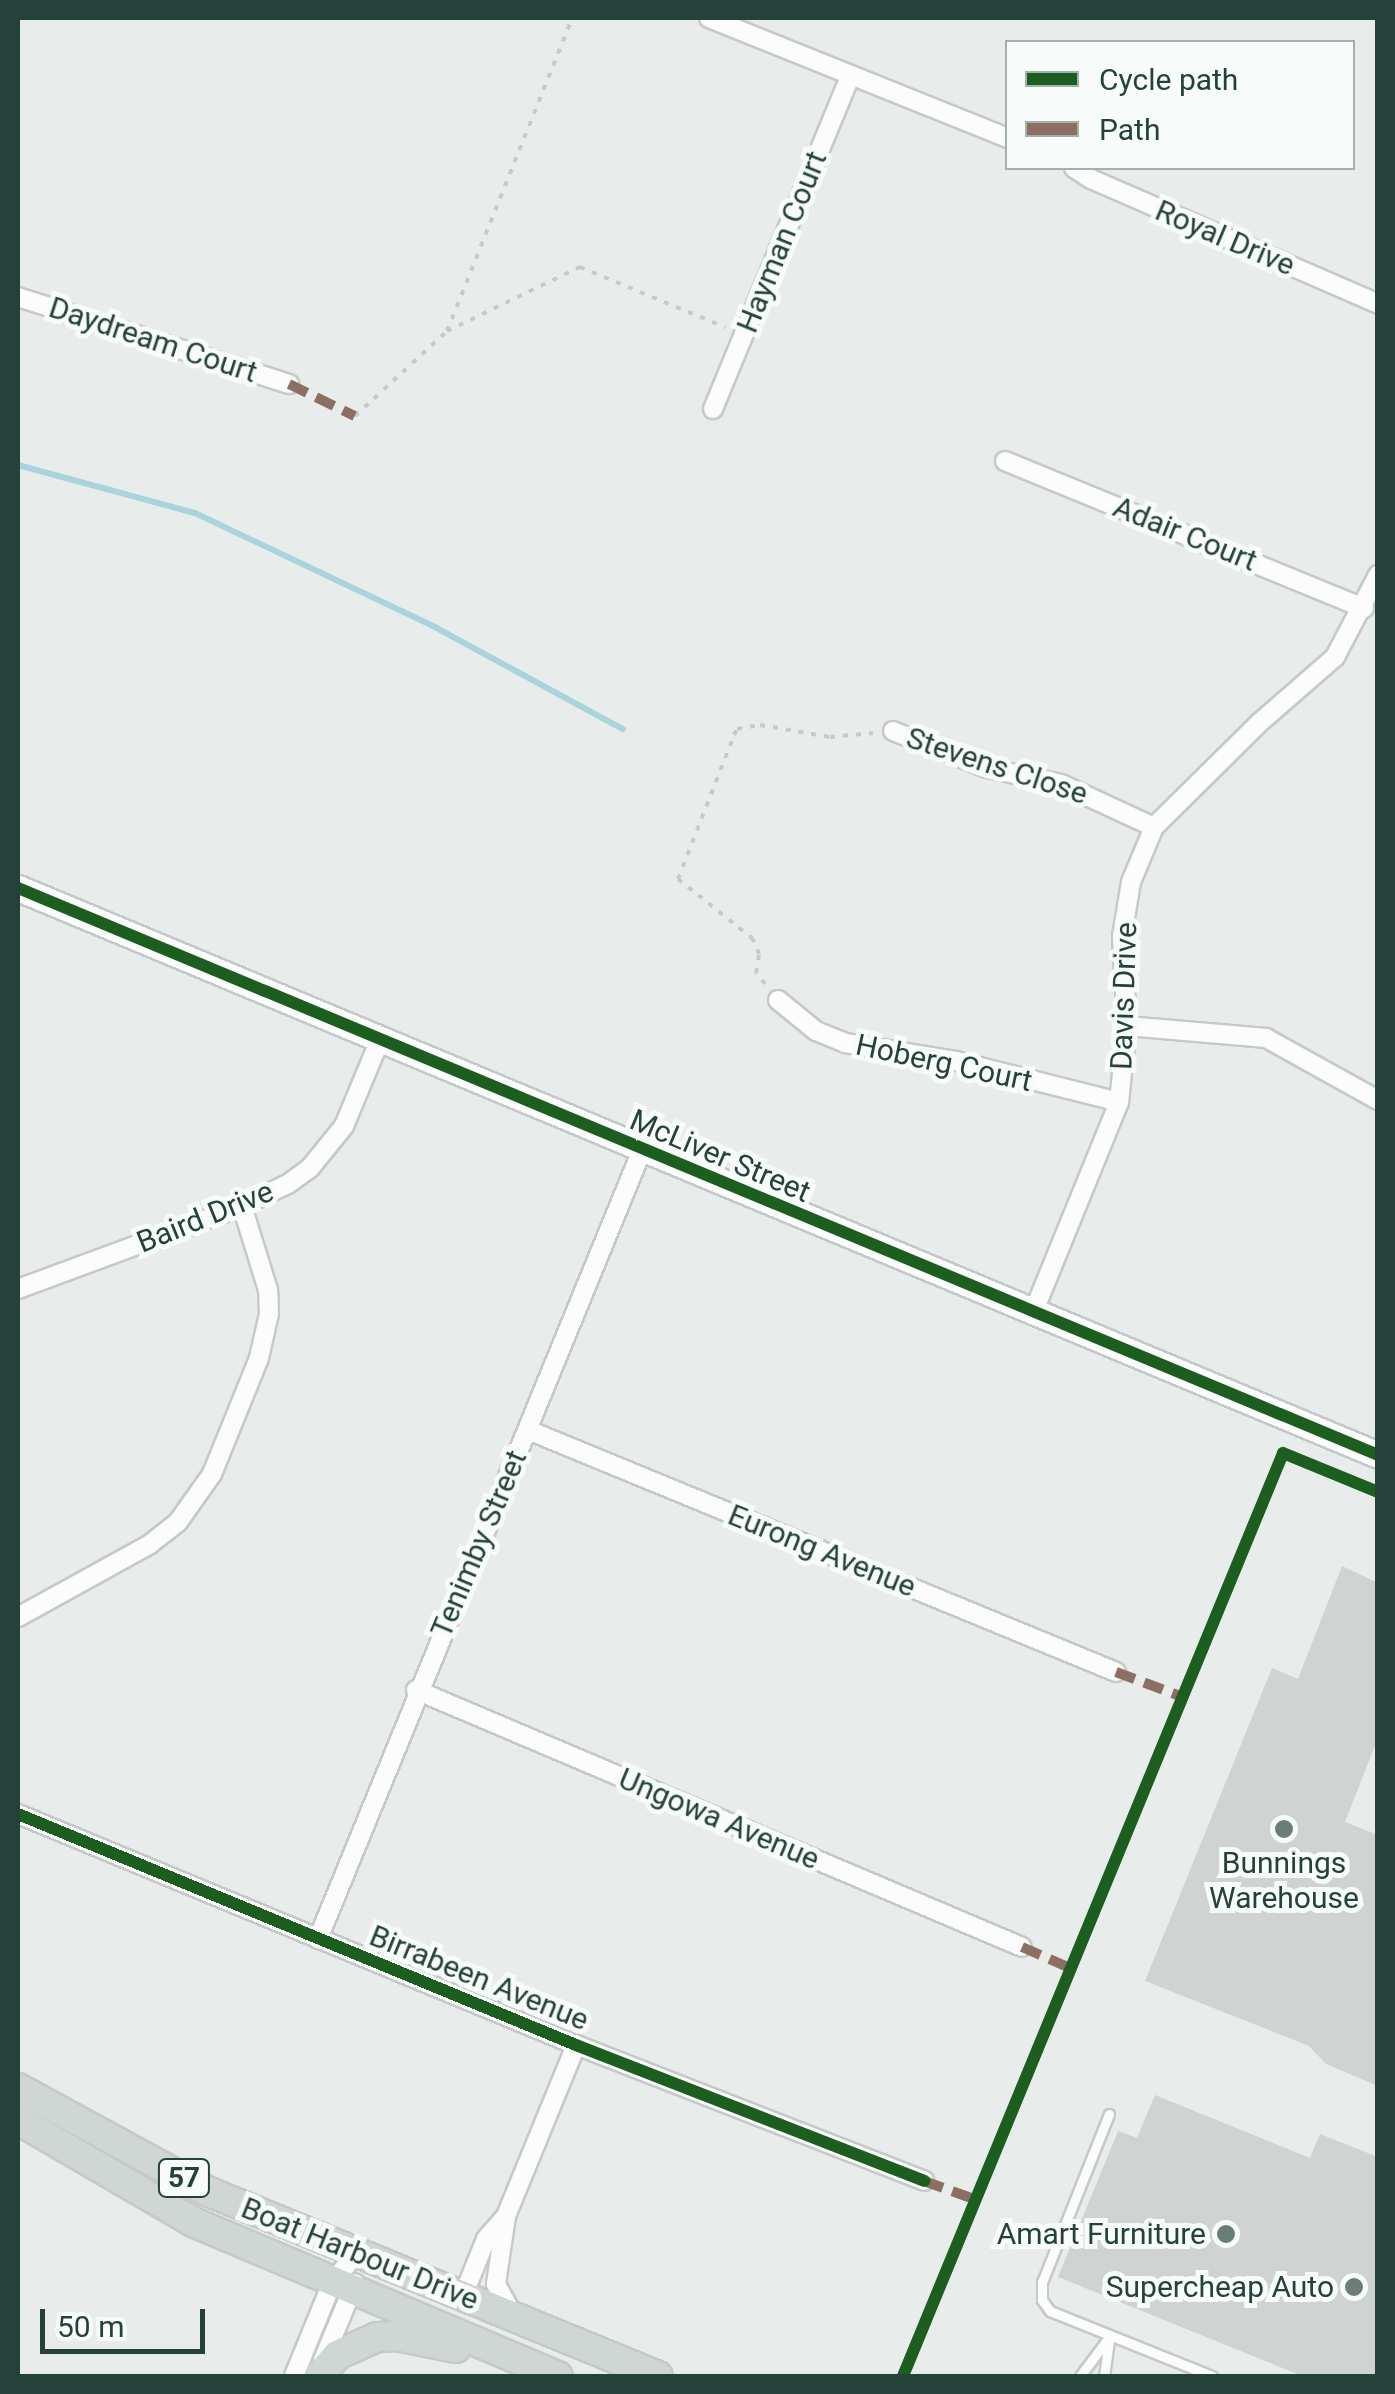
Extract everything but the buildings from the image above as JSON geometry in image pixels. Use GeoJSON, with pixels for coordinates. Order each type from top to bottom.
{"type":"FeatureCollection","features":[{"type":"Feature","properties":{"kind":"main road","name":"Boat Harbour Drive"},"geometry":{"type":"LineString","coordinates":[[18,2088],[206,2191],[657,2376]]}},
{"type":"Feature","properties":{"kind":"main road","name":"Boat Harbour Drive"},"geometry":{"type":"LineString","coordinates":[[18,2120],[192,2222],[558,2376]]}},
{"type":"Feature","properties":{"kind":"main road"},"geometry":{"type":"LineString","coordinates":[[462,2296],[479,2326],[557,2361],[580,2376]]}},
{"type":"Feature","properties":{"kind":"main road"},"geometry":{"type":"LineString","coordinates":[[318,2376],[337,2355],[377,2337],[397,2336],[517,2360]]}},
{"type":"Feature","properties":{"kind":"street"},"geometry":{"type":"LineString","coordinates":[[709,18],[1005,137]]}},
{"type":"Feature","properties":{"kind":"street","name":"Hayman Court"},"geometry":{"type":"LineString","coordinates":[[713,409],[850,76]]}},
{"type":"Feature","properties":{"kind":"street","name":"Royal Drive"},"geometry":{"type":"LineString","coordinates":[[1077,170],[1090,180],[1378,304]]}},
{"type":"Feature","properties":{"kind":"street","name":"Daydream Court"},"geometry":{"type":"LineString","coordinates":[[18,297],[289,384]]}},
{"type":"Feature","properties":{"kind":"street","name":"Adair Court"},"geometry":{"type":"LineString","coordinates":[[1006,461],[1364,608]]}},
{"type":"Feature","properties":{"kind":"street","name":"Davis Drive"},"geometry":{"type":"LineString","coordinates":[[1033,1314],[1119,1102],[1127,1026],[1122,936],[1132,882],[1154,827],[1258,724],[1335,657],[1378,575]]}},
{"type":"Feature","properties":{"kind":"street","name":"Stevens Close"},"geometry":{"type":"LineString","coordinates":[[893,731],[987,768],[1061,784],[1154,827]]}},
{"type":"Feature","properties":{"kind":"street","name":"McLiver Street"},"geometry":{"type":"LineString","coordinates":[[18,891],[1378,1454]]}},
{"type":"Feature","properties":{"kind":"street","name":"Hoberg Court"},"geometry":{"type":"LineString","coordinates":[[778,1000],[816,1031],[845,1043],[956,1061],[1119,1102]]}},
{"type":"Feature","properties":{"kind":"street"},"geometry":{"type":"LineString","coordinates":[[1127,1026],[1266,1038],[1378,1100]]}},
{"type":"Feature","properties":{"kind":"street","name":"Baird Drive"},"geometry":{"type":"LineString","coordinates":[[18,1289],[242,1206],[288,1184],[328,1150],[344,1126],[379,1042]]}},
{"type":"Feature","properties":{"kind":"street","name":"Tenimby Street"},"geometry":{"type":"LineString","coordinates":[[318,1939],[416,1690],[642,1150]]}},
{"type":"Feature","properties":{"kind":"street"},"geometry":{"type":"LineString","coordinates":[[18,1617],[150,1544],[178,1522],[212,1474],[259,1358],[269,1314],[268,1290],[242,1206]]}},
{"type":"Feature","properties":{"kind":"street","name":"Eurong Avenue"},"geometry":{"type":"LineString","coordinates":[[528,1430],[1116,1672]]}},
{"type":"Feature","properties":{"kind":"street","name":"Ungowa Avenue"},"geometry":{"type":"LineString","coordinates":[[416,1690],[1022,1947]]}},
{"type":"Feature","properties":{"kind":"street","name":"Birrabeen Avenue"},"geometry":{"type":"LineString","coordinates":[[18,1814],[576,2045],[924,2181]]}},
{"type":"Feature","properties":{"kind":"street"},"geometry":{"type":"LineString","coordinates":[[516,2318],[496,2284],[506,2216],[576,2045]]}},
{"type":"Feature","properties":{"kind":"street"},"geometry":{"type":"LineString","coordinates":[[462,2296],[486,2239],[506,2216]]}},
{"type":"Feature","properties":{"kind":"street"},"geometry":{"type":"LineString","coordinates":[[318,2376],[357,2252]]}},
{"type":"Feature","properties":{"kind":"street"},"geometry":{"type":"LineString","coordinates":[[294,2376],[343,2287]]}},
{"type":"Feature","properties":{"kind":"lane"},"geometry":{"type":"LineString","coordinates":[[1109,2114],[1040,2291],[1050,2311],[1212,2376]]}},
{"type":"Feature","properties":{"kind":"lane"},"geometry":{"type":"LineString","coordinates":[[1106,2374],[1110,2336]]}},
{"type":"Feature","properties":{"kind":"lane"},"geometry":{"type":"LineString","coordinates":[[1080,2376],[1110,2336]]}},
{"type":"Feature","properties":{"kind":"path"},"geometry":{"type":"LineString","coordinates":[[448,331],[572,18]]}},
{"type":"Feature","properties":{"kind":"path"},"geometry":{"type":"LineString","coordinates":[[355,416],[448,331],[580,268],[744,335]]}},
{"type":"Feature","properties":{"kind":"path"},"geometry":{"type":"LineString","coordinates":[[778,1000],[756,973],[759,954],[753,940],[678,879],[734,735],[737,730],[760,725],[830,737],[893,731]]}},
{"type":"Feature","properties":{"kind":"waterway"},"geometry":{"type":"LineString","coordinates":[[18,465],[195,513],[433,626],[623,729]]}},
{"type":"Feature","properties":{"kind":"marked path"},"geometry":{"type":"LineString","coordinates":[[289,384],[355,416]]}},
{"type":"Feature","properties":{"kind":"marked path"},"geometry":{"type":"LineString","coordinates":[[1116,1672],[1183,1697]]}},
{"type":"Feature","properties":{"kind":"marked path"},"geometry":{"type":"LineString","coordinates":[[1022,1947],[1070,1968]]}},
{"type":"Feature","properties":{"kind":"marked path"},"geometry":{"type":"LineString","coordinates":[[924,2181],[974,2199]]}},
{"type":"Feature","properties":{"kind":"cycle path"},"geometry":{"type":"LineString","coordinates":[[18,888],[1378,1455]]}},
{"type":"Feature","properties":{"kind":"cycle path"},"geometry":{"type":"LineString","coordinates":[[903,2376],[1283,1453],[1378,1492]]}},
{"type":"Feature","properties":{"kind":"cycle path"},"geometry":{"type":"LineString","coordinates":[[18,1814],[576,2045],[924,2181]]}},
{"type":"Feature","properties":{"kind":"place","name":"Bunnings Warehouse"},"geometry":{"type":"Point","coordinates":[1284,1829]}},
{"type":"Feature","properties":{"kind":"place","name":"Amart Furniture"},"geometry":{"type":"Point","coordinates":[1226,2234]}},
{"type":"Feature","properties":{"kind":"place","name":"Supercheap Auto"},"geometry":{"type":"Point","coordinates":[1354,2287]}}]}
